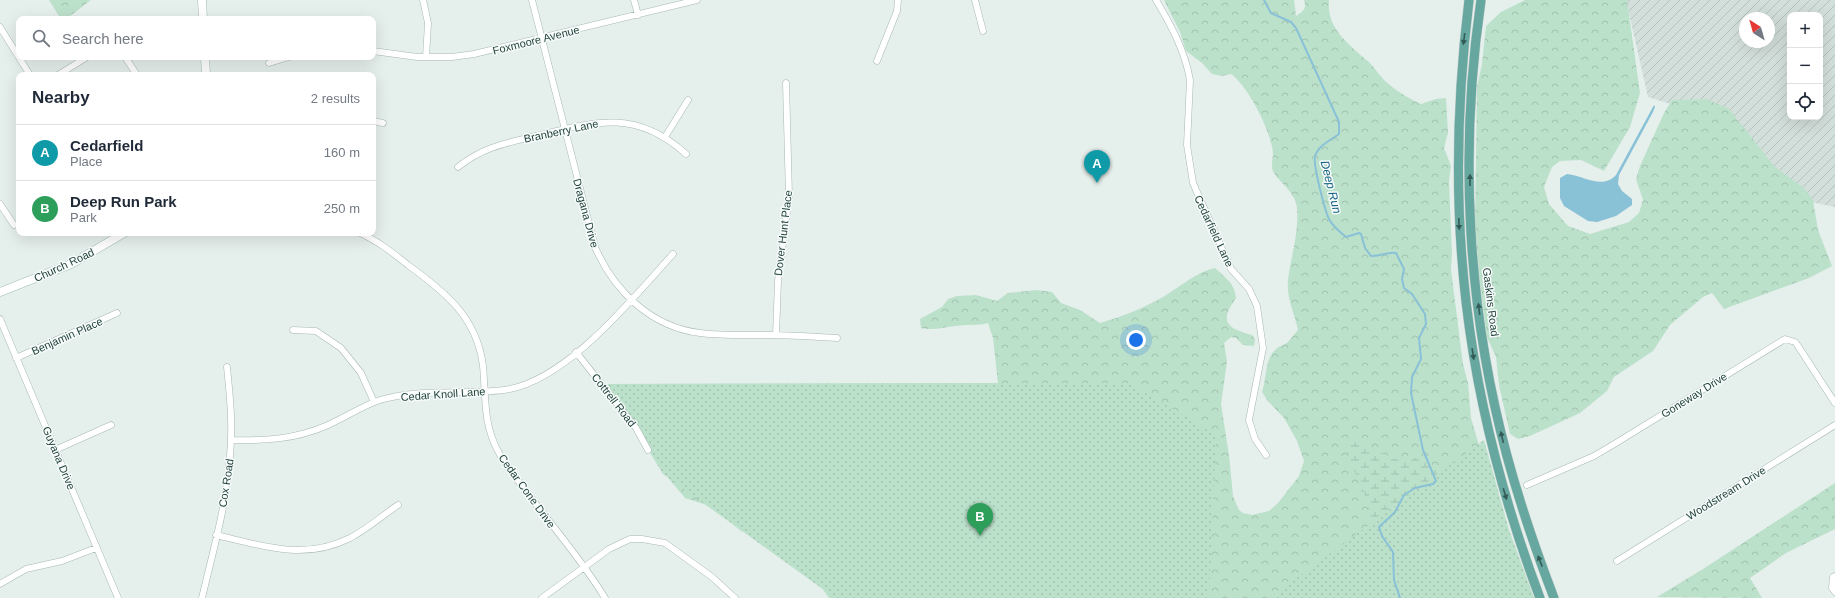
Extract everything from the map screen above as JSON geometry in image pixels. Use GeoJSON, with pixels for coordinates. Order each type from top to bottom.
{"type":"FeatureCollection","features":[{"type":"Feature","properties":{"kind":"main road"},"geometry":{"type":"LineString","coordinates":[[202,0],[203,16]]}},
{"type":"Feature","properties":{"kind":"main road"},"geometry":{"type":"LineString","coordinates":[[1469,0],[1460,82],[1457,156],[1459,234],[1468,327],[1483,407],[1498,472],[1515,529],[1540,598]]}},
{"type":"Feature","properties":{"kind":"main road","name":"Gaskins Road"},"geometry":{"type":"LineString","coordinates":[[1481,0],[1475,49],[1470,142],[1471,227],[1478,308],[1491,385],[1506,454],[1532,538],[1554,598]]}},
{"type":"Feature","properties":{"kind":"main road"},"geometry":{"type":"LineString","coordinates":[[205,60],[206,72]]}},
{"type":"Feature","properties":{"kind":"main road","name":"Church Road"},"geometry":{"type":"LineString","coordinates":[[0,292],[71,264],[119,236]]}},
{"type":"Feature","properties":{"kind":"street"},"geometry":{"type":"LineString","coordinates":[[423,0],[428,23],[426,57]]}},
{"type":"Feature","properties":{"kind":"street","name":"Dragana Drive"},"geometry":{"type":"LineString","coordinates":[[532,0],[595,247],[609,274],[631,300],[659,320],[685,330],[716,334],[837,338]]}},
{"type":"Feature","properties":{"kind":"street"},"geometry":{"type":"LineString","coordinates":[[634,0],[638,15]]}},
{"type":"Feature","properties":{"kind":"street","name":"Foxmoore Avenue"},"geometry":{"type":"LineString","coordinates":[[376,51],[426,57],[474,54],[697,0]]}},
{"type":"Feature","properties":{"kind":"street"},"geometry":{"type":"LineString","coordinates":[[877,61],[896,11],[898,0]]}},
{"type":"Feature","properties":{"kind":"street"},"geometry":{"type":"LineString","coordinates":[[975,0],[983,31]]}},
{"type":"Feature","properties":{"kind":"street","name":"Cedarfield Lane"},"geometry":{"type":"LineString","coordinates":[[1156,0],[1170,24],[1188,70],[1190,80],[1187,145],[1189,164],[1195,188],[1231,269],[1248,290],[1257,306],[1263,355],[1249,420],[1251,431],[1266,455]]}},
{"type":"Feature","properties":{"kind":"street"},"geometry":{"type":"LineString","coordinates":[[0,27],[16,53]]}},
{"type":"Feature","properties":{"kind":"street"},"geometry":{"type":"LineString","coordinates":[[21,60],[28,72]]}},
{"type":"Feature","properties":{"kind":"street"},"geometry":{"type":"LineString","coordinates":[[63,72],[82,60]]}},
{"type":"Feature","properties":{"kind":"street"},"geometry":{"type":"LineString","coordinates":[[127,60],[136,72]]}},
{"type":"Feature","properties":{"kind":"street"},"geometry":{"type":"LineString","coordinates":[[269,63],[278,60]]}},
{"type":"Feature","properties":{"kind":"street","name":"Dover Hunt Place"},"geometry":{"type":"LineString","coordinates":[[776,335],[778,281],[789,196],[786,83]]}},
{"type":"Feature","properties":{"kind":"street"},"geometry":{"type":"LineString","coordinates":[[665,137],[688,100]]}},
{"type":"Feature","properties":{"kind":"street"},"geometry":{"type":"LineString","coordinates":[[376,122],[383,123]]}},
{"type":"Feature","properties":{"kind":"street","name":"Branberry Lane"},"geometry":{"type":"LineString","coordinates":[[458,167],[473,155],[494,146],[564,128],[598,122],[618,122],[644,128],[665,137],[686,154]]}},
{"type":"Feature","properties":{"kind":"street"},"geometry":{"type":"LineString","coordinates":[[0,204],[14,225]]}},
{"type":"Feature","properties":{"kind":"street","name":"Cedar Cone Drive"},"geometry":{"type":"LineString","coordinates":[[365,236],[391,252],[443,292],[455,303],[468,322],[480,350],[487,423],[498,453],[604,598]]}},
{"type":"Feature","properties":{"kind":"street","name":"Cedar Knoll Lane"},"geometry":{"type":"LineString","coordinates":[[231,440],[270,440],[305,434],[327,426],[374,402],[408,395],[503,390],[531,384],[548,374],[595,337],[673,254]]}},
{"type":"Feature","properties":{"kind":"street","name":"Benjamin Place"},"geometry":{"type":"LineString","coordinates":[[16,358],[117,313]]}},
{"type":"Feature","properties":{"kind":"street","name":"Guyana Drive"},"geometry":{"type":"LineString","coordinates":[[0,319],[118,598]]}},
{"type":"Feature","properties":{"kind":"street"},"geometry":{"type":"LineString","coordinates":[[294,330],[316,331],[341,348],[361,373],[374,402]]}},
{"type":"Feature","properties":{"kind":"street","name":"Goneway Drive"},"geometry":{"type":"LineString","coordinates":[[1527,485],[1594,456],[1785,339],[1795,342],[1835,403]]}},
{"type":"Feature","properties":{"kind":"street","name":"Cottrell Road"},"geometry":{"type":"LineString","coordinates":[[576,352],[636,428],[648,450]]}},
{"type":"Feature","properties":{"kind":"street","name":"Cox Road"},"geometry":{"type":"LineString","coordinates":[[202,598],[227,481],[231,440],[231,419],[227,367]]}},
{"type":"Feature","properties":{"kind":"street"},"geometry":{"type":"LineString","coordinates":[[55,450],[111,425]]}},
{"type":"Feature","properties":{"kind":"street","name":"Woodstream Drive"},"geometry":{"type":"LineString","coordinates":[[1617,561],[1835,425]]}},
{"type":"Feature","properties":{"kind":"street"},"geometry":{"type":"LineString","coordinates":[[216,535],[280,550],[312,550],[336,544],[351,537],[398,505]]}},
{"type":"Feature","properties":{"kind":"street"},"geometry":{"type":"LineString","coordinates":[[542,598],[619,543],[630,539],[654,540],[665,543],[712,577],[735,598]]}},
{"type":"Feature","properties":{"kind":"street"},"geometry":{"type":"LineString","coordinates":[[0,584],[26,569],[62,561],[96,548]]}},
{"type":"Feature","properties":{"kind":"street"},"geometry":{"type":"LineString","coordinates":[[1835,576],[1833,577],[1832,588],[1835,592]]}},
{"type":"Feature","properties":{"kind":"shaded area"},"geometry":{"type":"Polygon","coordinates":[[[1626,0],[1835,0],[1835,207],[1797,199],[1722,120],[1648,97],[1626,0]]]}},
{"type":"Feature","properties":{"kind":"green space"},"geometry":{"type":"Polygon","coordinates":[[[49,0],[91,0],[70,16],[59,16],[49,0]]]}},
{"type":"Feature","properties":{"kind":"green space"},"geometry":{"type":"Polygon","coordinates":[[[1164,0],[1294,0],[1296,16],[1304,10],[1304,0],[1329,0],[1331,20],[1335,28],[1347,43],[1369,62],[1389,85],[1421,104],[1436,99],[1446,98],[1448,133],[1444,148],[1451,166],[1449,181],[1452,254],[1451,270],[1463,364],[1468,383],[1471,418],[1487,472],[1530,598],[829,598],[813,575],[756,536],[741,531],[713,507],[685,498],[669,479],[654,452],[603,384],[998,383],[993,338],[988,323],[930,329],[921,328],[920,319],[942,307],[948,299],[957,296],[976,295],[997,301],[1008,293],[1037,290],[1052,292],[1061,303],[1080,310],[1100,323],[1148,305],[1195,276],[1215,268],[1232,285],[1235,293],[1236,298],[1228,313],[1228,323],[1237,330],[1252,335],[1255,339],[1254,346],[1243,345],[1236,338],[1231,337],[1224,343],[1227,362],[1221,404],[1229,455],[1233,496],[1239,510],[1243,513],[1252,515],[1269,511],[1278,503],[1299,476],[1304,461],[1297,441],[1284,418],[1267,400],[1262,392],[1269,358],[1277,348],[1287,343],[1298,330],[1288,293],[1289,271],[1296,235],[1296,202],[1291,193],[1274,173],[1272,165],[1273,153],[1268,133],[1251,98],[1238,80],[1231,74],[1222,76],[1212,74],[1202,63],[1186,51],[1180,32],[1164,0]]]}},
{"type":"Feature","properties":{"kind":"green space"},"geometry":{"type":"Polygon","coordinates":[[[1525,0],[1627,0],[1640,93],[1630,127],[1604,171],[1581,160],[1560,161],[1552,167],[1544,187],[1549,204],[1568,226],[1590,234],[1629,222],[1639,213],[1643,200],[1636,179],[1640,166],[1664,113],[1672,100],[1706,99],[1729,109],[1775,167],[1804,188],[1813,200],[1818,230],[1832,266],[1809,278],[1724,309],[1712,293],[1703,297],[1670,325],[1653,351],[1614,377],[1607,391],[1580,413],[1530,436],[1518,439],[1510,434],[1499,385],[1496,357],[1487,337],[1480,282],[1475,225],[1477,87],[1482,64],[1486,26],[1501,12],[1525,0]]]}},
{"type":"Feature","properties":{"kind":"green space"},"geometry":{"type":"Polygon","coordinates":[[[1129,383],[1216,435],[1209,598],[835,598],[663,474],[621,405],[603,384],[1129,383]]]}},
{"type":"Feature","properties":{"kind":"green space"},"geometry":{"type":"Polygon","coordinates":[[[1358,440],[1386,455],[1403,461],[1422,457],[1430,462],[1441,481],[1370,529],[1369,512],[1365,495],[1359,479],[1351,466],[1348,456],[1350,446],[1358,440]]]}},
{"type":"Feature","properties":{"kind":"green space"},"geometry":{"type":"Polygon","coordinates":[[[1484,440],[1509,530],[1534,598],[1270,598],[1484,440]]]}},
{"type":"Feature","properties":{"kind":"green space"},"geometry":{"type":"Polygon","coordinates":[[[1835,483],[1835,529],[1786,553],[1750,578],[1762,598],[1657,597],[1703,569],[1835,483]]]}},
{"type":"Feature","properties":{"kind":"water"},"geometry":{"type":"Polygon","coordinates":[[[1654,105],[1655,107],[1653,112],[1619,175],[1618,184],[1622,191],[1632,199],[1632,205],[1616,216],[1597,222],[1588,221],[1564,206],[1560,198],[1560,178],[1567,174],[1599,182],[1611,179],[1616,175],[1654,105]]]}},
{"type":"Feature","properties":{"kind":"waterway","name":"Deep Run"},"geometry":{"type":"LineString","coordinates":[[1264,0],[1271,13],[1291,22],[1296,28],[1339,122],[1339,134],[1321,146],[1315,157],[1317,178],[1329,219],[1346,237],[1359,233],[1361,234],[1365,248],[1371,256],[1396,253],[1404,269],[1402,279],[1404,288],[1412,294],[1425,314],[1426,324],[1419,338],[1421,359],[1412,377],[1411,393],[1423,450],[1436,481],[1433,484],[1415,488],[1404,495],[1395,512],[1379,527],[1382,536],[1393,552],[1394,580],[1400,598]]}},
{"type":"Feature","properties":{"kind":"place","name":"Cedarfield"},"geometry":{"type":"Point","coordinates":[1097,183]}},
{"type":"Feature","properties":{"kind":"place","name":"Deep Run Park"},"geometry":{"type":"Point","coordinates":[980,536]}}]}
